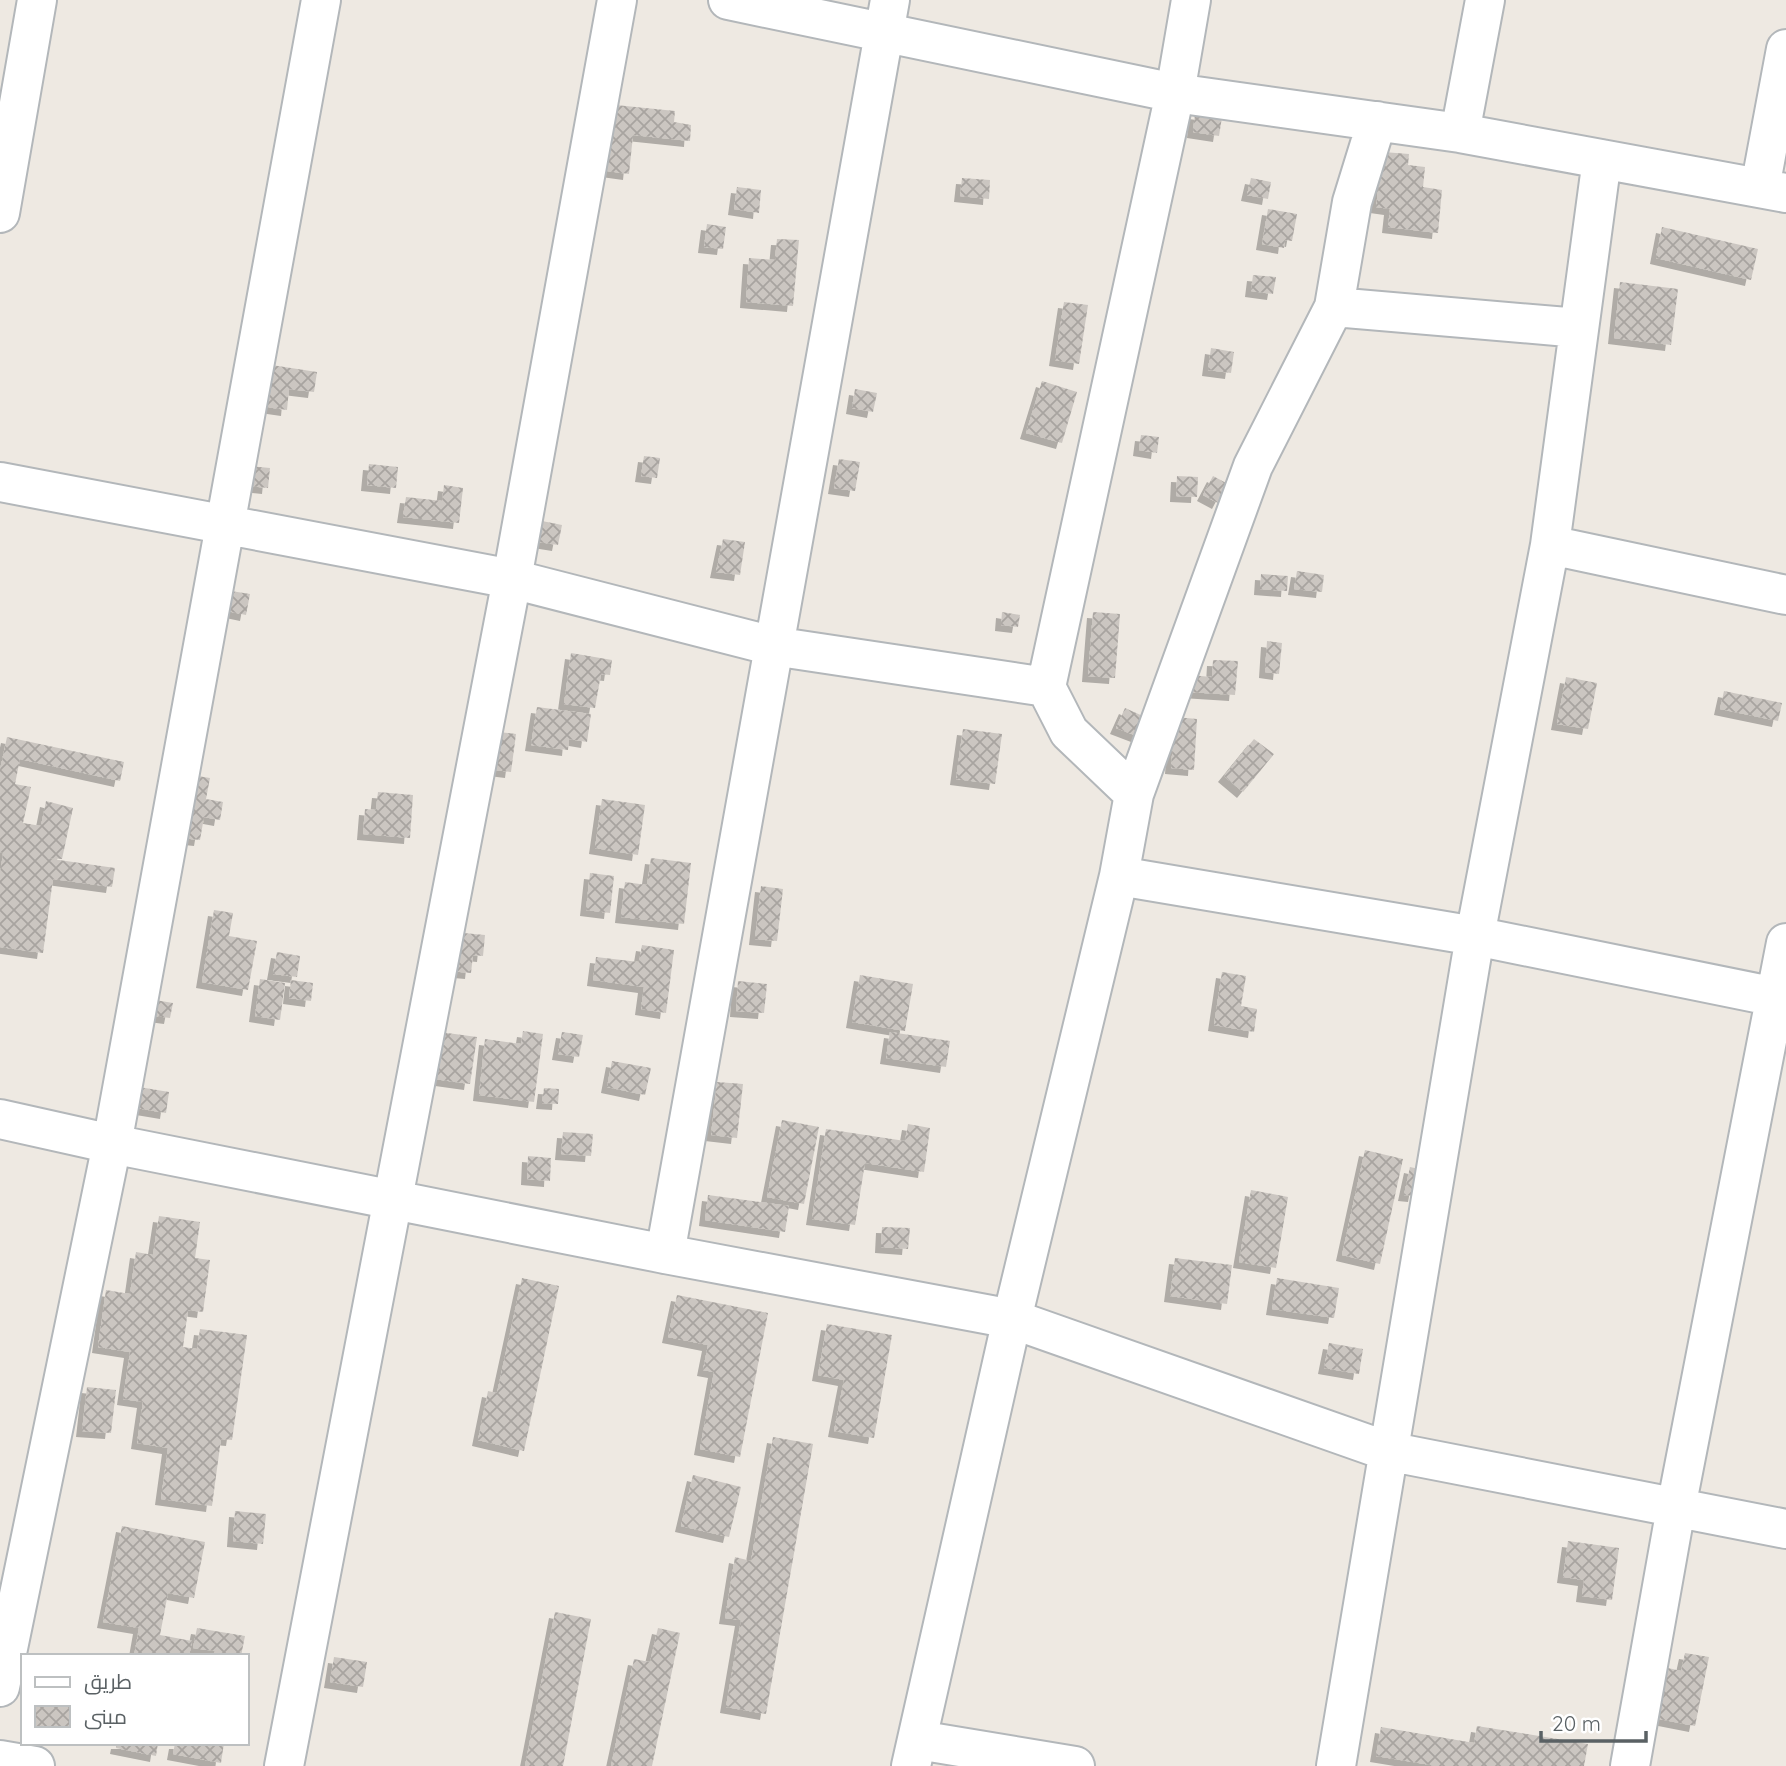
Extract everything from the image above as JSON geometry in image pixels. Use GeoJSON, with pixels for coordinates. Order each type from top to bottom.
{"type":"FeatureCollection","features":[{"type":"Feature","properties":{"kind":"street"},"geometry":{"type":"LineString","coordinates":[[0,212],[37,0]]}},
{"type":"Feature","properties":{"kind":"street"},"geometry":{"type":"LineString","coordinates":[[0,1687],[112,1144],[321,0]]}},
{"type":"Feature","properties":{"kind":"street"},"geometry":{"type":"LineString","coordinates":[[284,1766],[512,579],[617,0]]}},
{"type":"Feature","properties":{"kind":"street"},"geometry":{"type":"LineString","coordinates":[[728,0],[887,17],[1175,93],[1460,133],[1773,190],[1786,49]]}},
{"type":"Feature","properties":{"kind":"street"},"geometry":{"type":"LineString","coordinates":[[1133,794],[1069,732],[1046,687],[1175,93],[1191,0]]}},
{"type":"Feature","properties":{"kind":"street"},"geometry":{"type":"LineString","coordinates":[[1460,133],[1485,0]]}},
{"type":"Feature","properties":{"kind":"street"},"geometry":{"type":"LineString","coordinates":[[664,1254],[887,17]]}},
{"type":"Feature","properties":{"kind":"street"},"geometry":{"type":"LineString","coordinates":[[1075,1766],[914,1753],[1012,1319],[1119,876],[1133,794],[1253,466],[1334,307],[1352,202],[1377,121]]}},
{"type":"Feature","properties":{"kind":"street"},"geometry":{"type":"LineString","coordinates":[[1336,1766],[1475,936],[1550,545],[1602,159]]}},
{"type":"Feature","properties":{"kind":"street"},"geometry":{"type":"LineString","coordinates":[[1334,307],[1579,328]]}},
{"type":"Feature","properties":{"kind":"street"},"geometry":{"type":"LineString","coordinates":[[0,482],[512,579],[773,646],[1046,687]]}},
{"type":"Feature","properties":{"kind":"street"},"geometry":{"type":"LineString","coordinates":[[1550,545],[1786,595]]}},
{"type":"Feature","properties":{"kind":"street"},"geometry":{"type":"LineString","coordinates":[[1119,876],[1475,936],[1781,998]]}},
{"type":"Feature","properties":{"kind":"street"},"geometry":{"type":"LineString","coordinates":[[1630,1766],[1676,1508],[1781,998],[1786,943]]}},
{"type":"Feature","properties":{"kind":"street"},"geometry":{"type":"LineString","coordinates":[[0,1119],[112,1144],[664,1254],[1012,1319],[1387,1451],[1786,1530]]}},
{"type":"Feature","properties":{"kind":"street"},"geometry":{"type":"LineString","coordinates":[[0,1760],[35,1766]]}},
{"type":"Feature","properties":{"kind":"building"},"geometry":{"type":"Polygon","coordinates":[[[606,104],[675,111],[674,122],[691,125],[690,141],[633,135],[629,174],[600,170],[606,104]]]}},
{"type":"Feature","properties":{"kind":"building"},"geometry":{"type":"Polygon","coordinates":[[[1195,113],[1222,117],[1219,136],[1193,132],[1195,113]]]}},
{"type":"Feature","properties":{"kind":"building"},"geometry":{"type":"Polygon","coordinates":[[[1383,152],[1409,154],[1408,165],[1425,167],[1423,187],[1442,190],[1438,233],[1388,227],[1390,209],[1376,207],[1383,152]]]}},
{"type":"Feature","properties":{"kind":"building"},"geometry":{"type":"Polygon","coordinates":[[[962,178],[990,180],[989,199],[960,196],[962,178]]]}},
{"type":"Feature","properties":{"kind":"building"},"geometry":{"type":"Polygon","coordinates":[[[1251,178],[1271,182],[1268,199],[1247,195],[1251,178]]]}},
{"type":"Feature","properties":{"kind":"building"},"geometry":{"type":"Polygon","coordinates":[[[737,187],[761,190],[759,213],[734,209],[737,187]]]}},
{"type":"Feature","properties":{"kind":"building"},"geometry":{"type":"Polygon","coordinates":[[[1268,209],[1297,214],[1292,241],[1285,240],[1284,248],[1262,244],[1268,209]]]}},
{"type":"Feature","properties":{"kind":"building"},"geometry":{"type":"Polygon","coordinates":[[[707,224],[726,227],[723,249],[704,247],[707,224]]]}},
{"type":"Feature","properties":{"kind":"building"},"geometry":{"type":"Polygon","coordinates":[[[1662,227],[1758,249],[1751,280],[1656,258],[1662,227]]]}},
{"type":"Feature","properties":{"kind":"building"},"geometry":{"type":"Polygon","coordinates":[[[777,239],[799,240],[793,306],[746,302],[749,258],[775,260],[777,239]]]}},
{"type":"Feature","properties":{"kind":"building"},"geometry":{"type":"Polygon","coordinates":[[[1253,275],[1276,277],[1273,294],[1251,291],[1253,275]]]}},
{"type":"Feature","properties":{"kind":"building"},"geometry":{"type":"Polygon","coordinates":[[[1620,282],[1678,289],[1671,345],[1614,338],[1620,282]]]}},
{"type":"Feature","properties":{"kind":"building"},"geometry":{"type":"Polygon","coordinates":[[[1064,302],[1088,305],[1079,364],[1055,360],[1064,302]]]}},
{"type":"Feature","properties":{"kind":"building"},"geometry":{"type":"Polygon","coordinates":[[[1211,348],[1234,352],[1231,373],[1208,370],[1211,348]]]}},
{"type":"Feature","properties":{"kind":"building"},"geometry":{"type":"Polygon","coordinates":[[[265,364],[317,372],[314,392],[289,389],[287,410],[259,406],[265,364]]]}},
{"type":"Feature","properties":{"kind":"building"},"geometry":{"type":"Polygon","coordinates":[[[1042,381],[1077,392],[1062,443],[1026,433],[1042,381]]]}},
{"type":"Feature","properties":{"kind":"building"},"geometry":{"type":"Polygon","coordinates":[[[855,389],[877,393],[873,412],[852,408],[855,389]]]}},
{"type":"Feature","properties":{"kind":"building"},"geometry":{"type":"Polygon","coordinates":[[[1141,435],[1159,437],[1157,453],[1139,450],[1141,435]]]}},
{"type":"Feature","properties":{"kind":"building"},"geometry":{"type":"Polygon","coordinates":[[[644,456],[660,458],[657,478],[641,476],[644,456]]]}},
{"type":"Feature","properties":{"kind":"building"},"geometry":{"type":"Polygon","coordinates":[[[839,459],[860,462],[855,491],[834,488],[839,459]]]}},
{"type":"Feature","properties":{"kind":"building"},"geometry":{"type":"Polygon","coordinates":[[[369,464],[398,467],[396,488],[367,485],[369,464]]]}},
{"type":"Feature","properties":{"kind":"building"},"geometry":{"type":"Polygon","coordinates":[[[250,466],[270,468],[268,488],[249,486],[250,466]]]}},
{"type":"Feature","properties":{"kind":"building"},"geometry":{"type":"Polygon","coordinates":[[[1177,476],[1198,477],[1197,497],[1176,496],[1177,476]]]}},
{"type":"Feature","properties":{"kind":"building"},"geometry":{"type":"Polygon","coordinates":[[[1213,476],[1228,484],[1218,503],[1203,495],[1213,476]]]}},
{"type":"Feature","properties":{"kind":"building"},"geometry":{"type":"Polygon","coordinates":[[[444,485],[463,488],[459,523],[403,517],[406,497],[442,501],[444,485]]]}},
{"type":"Feature","properties":{"kind":"building"},"geometry":{"type":"Polygon","coordinates":[[[537,520],[562,525],[558,545],[533,541],[537,520]]]}},
{"type":"Feature","properties":{"kind":"building"},"geometry":{"type":"Polygon","coordinates":[[[723,539],[745,542],[740,575],[716,572],[723,539]]]}},
{"type":"Feature","properties":{"kind":"building"},"geometry":{"type":"Polygon","coordinates":[[[1297,571],[1324,575],[1322,592],[1294,589],[1297,571]]]}},
{"type":"Feature","properties":{"kind":"building"},"geometry":{"type":"Polygon","coordinates":[[[1261,574],[1288,576],[1287,591],[1260,589],[1261,574]]]}},
{"type":"Feature","properties":{"kind":"building"},"geometry":{"type":"Polygon","coordinates":[[[231,591],[250,594],[246,615],[227,611],[231,591]]]}},
{"type":"Feature","properties":{"kind":"building"},"geometry":{"type":"Polygon","coordinates":[[[1002,612],[1020,615],[1018,627],[1001,625],[1002,612]]]}},
{"type":"Feature","properties":{"kind":"building"},"geometry":{"type":"Polygon","coordinates":[[[1093,612],[1120,614],[1115,678],[1088,676],[1093,612]]]}},
{"type":"Feature","properties":{"kind":"building"},"geometry":{"type":"Polygon","coordinates":[[[1267,641],[1282,643],[1279,674],[1265,672],[1267,641]]]}},
{"type":"Feature","properties":{"kind":"building"},"geometry":{"type":"Polygon","coordinates":[[[571,653],[612,660],[610,675],[601,674],[595,708],[564,704],[571,653]]]}},
{"type":"Feature","properties":{"kind":"building"},"geometry":{"type":"Polygon","coordinates":[[[1213,660],[1238,661],[1235,695],[1188,692],[1189,675],[1212,677],[1213,660]]]}},
{"type":"Feature","properties":{"kind":"building"},"geometry":{"type":"Polygon","coordinates":[[[1566,677],[1597,683],[1588,729],[1557,724],[1566,677]]]}},
{"type":"Feature","properties":{"kind":"building"},"geometry":{"type":"Polygon","coordinates":[[[1724,691],[1782,703],[1778,721],[1720,709],[1724,691]]]}},
{"type":"Feature","properties":{"kind":"building"},"geometry":{"type":"Polygon","coordinates":[[[537,707],[591,714],[587,742],[569,739],[568,750],[531,745],[537,707]]]}},
{"type":"Feature","properties":{"kind":"building"},"geometry":{"type":"Polygon","coordinates":[[[1125,708],[1145,717],[1137,736],[1116,728],[1125,708]]]}},
{"type":"Feature","properties":{"kind":"building"},"geometry":{"type":"Polygon","coordinates":[[[1175,717],[1197,719],[1194,770],[1171,768],[1175,717]]]}},
{"type":"Feature","properties":{"kind":"building"},"geometry":{"type":"Polygon","coordinates":[[[963,729],[1002,734],[995,784],[956,779],[963,729]]]}},
{"type":"Feature","properties":{"kind":"building"},"geometry":{"type":"Polygon","coordinates":[[[499,732],[516,734],[511,772],[495,770],[499,732]]]}},
{"type":"Feature","properties":{"kind":"building"},"geometry":{"type":"Polygon","coordinates":[[[7,737],[124,762],[120,781],[20,759],[15,784],[31,787],[23,823],[41,826],[46,801],[73,808],[62,859],[45,858],[115,868],[112,887],[53,879],[43,953],[0,947],[0,875],[3,853],[0,852],[0,770],[7,737]]]}},
{"type":"Feature","properties":{"kind":"building"},"geometry":{"type":"Polygon","coordinates":[[[1254,739],[1274,754],[1243,792],[1224,776],[1254,739]]]}},
{"type":"Feature","properties":{"kind":"building"},"geometry":{"type":"Polygon","coordinates":[[[191,775],[210,778],[206,799],[223,802],[220,820],[204,817],[200,840],[181,838],[191,775]]]}},
{"type":"Feature","properties":{"kind":"building"},"geometry":{"type":"Polygon","coordinates":[[[378,792],[413,795],[410,838],[363,834],[365,809],[376,810],[378,792]]]}},
{"type":"Feature","properties":{"kind":"building"},"geometry":{"type":"Polygon","coordinates":[[[602,799],[645,805],[638,855],[595,848],[602,799]]]}},
{"type":"Feature","properties":{"kind":"building"},"geometry":{"type":"Polygon","coordinates":[[[651,858],[691,863],[684,924],[621,917],[625,882],[647,885],[651,858]]]}},
{"type":"Feature","properties":{"kind":"building"},"geometry":{"type":"Polygon","coordinates":[[[590,873],[614,876],[610,913],[586,910],[590,873]]]}},
{"type":"Feature","properties":{"kind":"building"},"geometry":{"type":"Polygon","coordinates":[[[761,886],[783,889],[777,941],[755,939],[761,886]]]}},
{"type":"Feature","properties":{"kind":"building"},"geometry":{"type":"Polygon","coordinates":[[[214,910],[233,913],[229,936],[257,941],[248,990],[202,982],[214,910]]]}},
{"type":"Feature","properties":{"kind":"building"},"geometry":{"type":"Polygon","coordinates":[[[453,932],[485,935],[483,956],[473,955],[471,973],[449,971],[453,932]]]}},
{"type":"Feature","properties":{"kind":"building"},"geometry":{"type":"Polygon","coordinates":[[[642,945],[674,950],[666,1013],[641,1009],[644,987],[593,980],[596,957],[639,962],[642,945]]]}},
{"type":"Feature","properties":{"kind":"building"},"geometry":{"type":"Polygon","coordinates":[[[277,952],[300,956],[297,977],[273,974],[277,952]]]}},
{"type":"Feature","properties":{"kind":"building"},"geometry":{"type":"Polygon","coordinates":[[[1222,972],[1246,976],[1241,1006],[1257,1009],[1254,1032],[1214,1025],[1222,972]]]}},
{"type":"Feature","properties":{"kind":"building"},"geometry":{"type":"Polygon","coordinates":[[[860,975],[913,984],[905,1031],[852,1022],[860,975]]]}},
{"type":"Feature","properties":{"kind":"building"},"geometry":{"type":"Polygon","coordinates":[[[260,979],[285,983],[280,1020],[255,1016],[260,979]]]}},
{"type":"Feature","properties":{"kind":"building"},"geometry":{"type":"Polygon","coordinates":[[[291,980],[313,983],[311,1001],[289,998],[291,980]]]}},
{"type":"Feature","properties":{"kind":"building"},"geometry":{"type":"Polygon","coordinates":[[[738,981],[767,984],[764,1013],[736,1011],[738,981]]]}},
{"type":"Feature","properties":{"kind":"building"},"geometry":{"type":"Polygon","coordinates":[[[149,999],[173,1003],[170,1018],[147,1015],[149,999]]]}},
{"type":"Feature","properties":{"kind":"building"},"geometry":{"type":"Polygon","coordinates":[[[523,1031],[543,1034],[534,1102],[479,1095],[485,1039],[521,1044],[523,1031]]]}},
{"type":"Feature","properties":{"kind":"building"},"geometry":{"type":"Polygon","coordinates":[[[440,1032],[477,1037],[470,1084],[434,1079],[440,1032]]]}},
{"type":"Feature","properties":{"kind":"building"},"geometry":{"type":"Polygon","coordinates":[[[562,1032],[583,1035],[579,1057],[558,1054],[562,1032]]]}},
{"type":"Feature","properties":{"kind":"building"},"geometry":{"type":"Polygon","coordinates":[[[890,1032],[950,1041],[946,1067],[886,1058],[890,1032]]]}},
{"type":"Feature","properties":{"kind":"building"},"geometry":{"type":"Polygon","coordinates":[[[612,1061],[651,1068],[645,1095],[607,1087],[612,1061]]]}},
{"type":"Feature","properties":{"kind":"building"},"geometry":{"type":"Polygon","coordinates":[[[717,1082],[743,1084],[737,1138],[711,1135],[717,1082]]]}},
{"type":"Feature","properties":{"kind":"building"},"geometry":{"type":"Polygon","coordinates":[[[133,1086],[169,1092],[166,1113],[130,1107],[133,1086]]]}},
{"type":"Feature","properties":{"kind":"building"},"geometry":{"type":"Polygon","coordinates":[[[544,1088],[559,1089],[558,1104],[542,1103],[544,1088]]]}},
{"type":"Feature","properties":{"kind":"building"},"geometry":{"type":"Polygon","coordinates":[[[782,1120],[819,1127],[804,1204],[767,1197],[782,1120]]]}},
{"type":"Feature","properties":{"kind":"building"},"geometry":{"type":"Polygon","coordinates":[[[908,1124],[930,1128],[924,1172],[865,1163],[855,1225],[812,1219],[826,1129],[905,1141],[908,1124]]]}},
{"type":"Feature","properties":{"kind":"building"},"geometry":{"type":"Polygon","coordinates":[[[563,1132],[593,1134],[591,1156],[561,1154],[563,1132]]]}},
{"type":"Feature","properties":{"kind":"building"},"geometry":{"type":"Polygon","coordinates":[[[1365,1150],[1403,1159],[1380,1264],[1342,1255],[1365,1150]]]}},
{"type":"Feature","properties":{"kind":"building"},"geometry":{"type":"Polygon","coordinates":[[[528,1156],[551,1158],[550,1181],[527,1179],[528,1156]]]}},
{"type":"Feature","properties":{"kind":"building"},"geometry":{"type":"Polygon","coordinates":[[[1410,1167],[1419,1169],[1414,1196],[1404,1195],[1410,1167]]]}},
{"type":"Feature","properties":{"kind":"building"},"geometry":{"type":"Polygon","coordinates":[[[1251,1190],[1288,1197],[1276,1268],[1239,1262],[1251,1190]]]}},
{"type":"Feature","properties":{"kind":"building"},"geometry":{"type":"Polygon","coordinates":[[[708,1195],[789,1206],[785,1232],[705,1220],[708,1195]]]}},
{"type":"Feature","properties":{"kind":"building"},"geometry":{"type":"Polygon","coordinates":[[[159,1216],[200,1222],[195,1258],[210,1260],[203,1312],[188,1310],[183,1347],[197,1349],[200,1329],[247,1335],[232,1440],[221,1439],[212,1506],[161,1499],[168,1448],[137,1443],[143,1402],[123,1399],[130,1352],[98,1347],[106,1290],[130,1294],[136,1252],[153,1255],[159,1216]]]}},
{"type":"Feature","properties":{"kind":"building"},"geometry":{"type":"Polygon","coordinates":[[[882,1227],[910,1228],[908,1249],[881,1247],[882,1227]]]}},
{"type":"Feature","properties":{"kind":"building"},"geometry":{"type":"Polygon","coordinates":[[[1175,1258],[1232,1265],[1227,1304],[1170,1296],[1175,1258]]]}},
{"type":"Feature","properties":{"kind":"building"},"geometry":{"type":"Polygon","coordinates":[[[522,1278],[559,1286],[524,1451],[478,1440],[488,1391],[497,1393],[522,1278]]]}},
{"type":"Feature","properties":{"kind":"building"},"geometry":{"type":"Polygon","coordinates":[[[1277,1278],[1339,1288],[1334,1318],[1272,1309],[1277,1278]]]}},
{"type":"Feature","properties":{"kind":"building"},"geometry":{"type":"Polygon","coordinates":[[[677,1295],[768,1313],[740,1457],[700,1449],[714,1372],[703,1370],[708,1345],[668,1337],[677,1295]]]}},
{"type":"Feature","properties":{"kind":"building"},"geometry":{"type":"Polygon","coordinates":[[[827,1324],[892,1335],[874,1438],[834,1431],[844,1380],[818,1375],[827,1324]]]}},
{"type":"Feature","properties":{"kind":"building"},"geometry":{"type":"Polygon","coordinates":[[[1329,1343],[1363,1349],[1359,1374],[1324,1368],[1329,1343]]]}},
{"type":"Feature","properties":{"kind":"building"},"geometry":{"type":"Polygon","coordinates":[[[87,1387],[116,1390],[111,1433],[82,1431],[87,1387]]]}},
{"type":"Feature","properties":{"kind":"building"},"geometry":{"type":"Polygon","coordinates":[[[773,1437],[813,1444],[766,1714],[726,1707],[741,1620],[725,1618],[735,1557],[751,1561],[773,1437]]]}},
{"type":"Feature","properties":{"kind":"building"},"geometry":{"type":"Polygon","coordinates":[[[693,1475],[741,1487],[729,1537],[681,1526],[693,1475]]]}},
{"type":"Feature","properties":{"kind":"building"},"geometry":{"type":"Polygon","coordinates":[[[235,1511],[266,1514],[263,1544],[233,1541],[235,1511]]]}},
{"type":"Feature","properties":{"kind":"building"},"geometry":{"type":"Polygon","coordinates":[[[122,1526],[205,1542],[194,1598],[168,1593],[160,1635],[192,1641],[189,1654],[134,1654],[139,1628],[103,1622],[122,1526]]]}},
{"type":"Feature","properties":{"kind":"building"},"geometry":{"type":"Polygon","coordinates":[[[1568,1541],[1619,1548],[1612,1600],[1582,1596],[1584,1580],[1563,1577],[1568,1541]]]}},
{"type":"Feature","properties":{"kind":"building"},"geometry":{"type":"Polygon","coordinates":[[[555,1612],[591,1619],[563,1766],[525,1766],[555,1612]]]}},
{"type":"Feature","properties":{"kind":"building"},"geometry":{"type":"Polygon","coordinates":[[[197,1628],[245,1636],[241,1654],[214,1654],[215,1651],[193,1648],[197,1628]]]}},
{"type":"Feature","properties":{"kind":"building"},"geometry":{"type":"Polygon","coordinates":[[[658,1628],[680,1633],[652,1766],[611,1766],[634,1659],[650,1662],[658,1628]]]}},
{"type":"Feature","properties":{"kind":"building"},"geometry":{"type":"Polygon","coordinates":[[[1685,1653],[1709,1657],[1695,1726],[1654,1718],[1664,1667],[1681,1671],[1685,1653]]]}},
{"type":"Feature","properties":{"kind":"building"},"geometry":{"type":"Polygon","coordinates":[[[334,1657],[367,1662],[363,1687],[330,1682],[334,1657]]]}},
{"type":"Feature","properties":{"kind":"building"},"geometry":{"type":"Polygon","coordinates":[[[1477,1726],[1588,1744],[1584,1766],[1437,1766],[1376,1756],[1381,1727],[1474,1743],[1477,1726]]]}},
{"type":"Feature","properties":{"kind":"building"},"geometry":{"type":"Polygon","coordinates":[[[117,1745],[158,1745],[156,1756],[116,1748],[117,1745]]]}},
{"type":"Feature","properties":{"kind":"building"},"geometry":{"type":"Polygon","coordinates":[[[175,1745],[224,1745],[221,1763],[173,1754],[175,1745]]]}}]}
